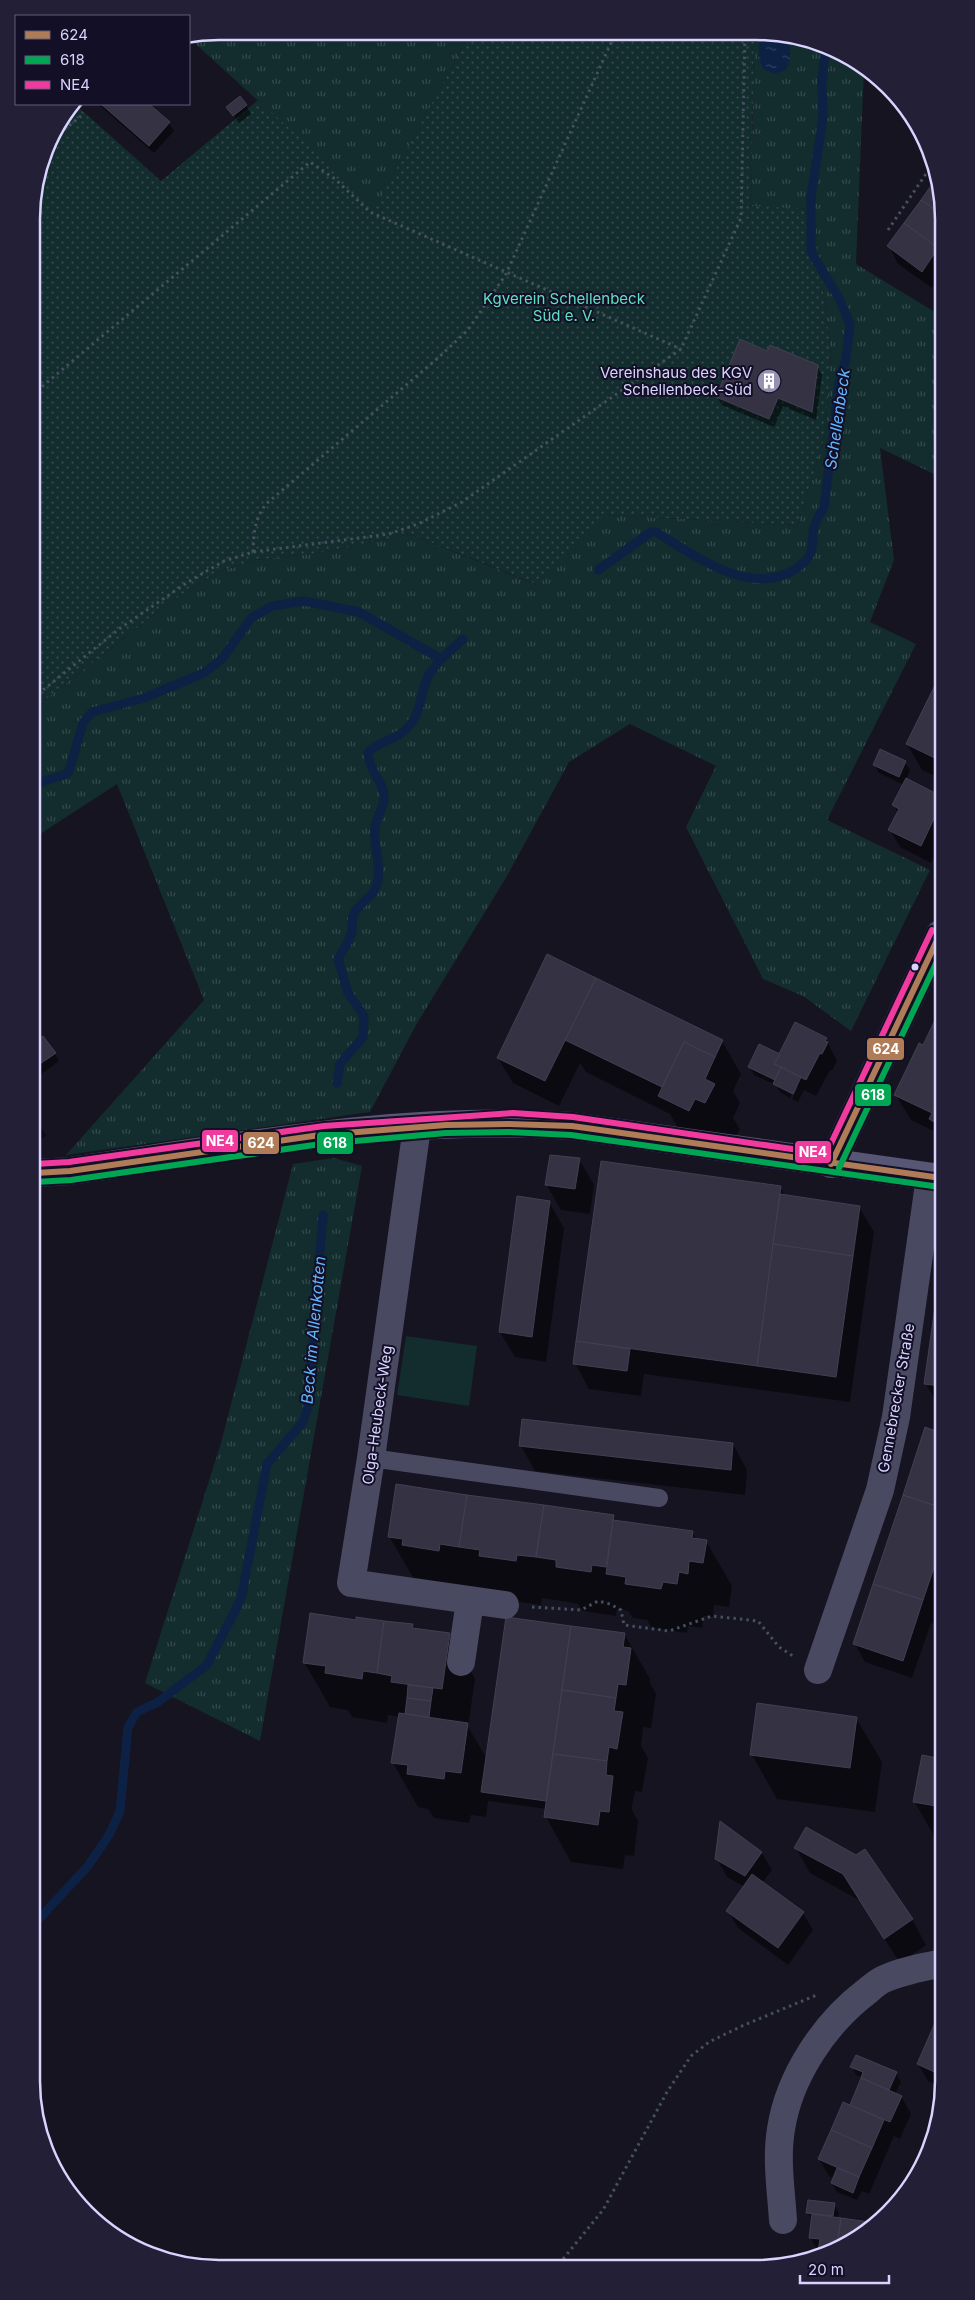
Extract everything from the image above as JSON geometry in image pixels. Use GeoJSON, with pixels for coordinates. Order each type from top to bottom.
{"type":"FeatureCollection","features":[{"type":"Feature","properties":{"kind":"main road","name":"Gennebrecker Straße"},"geometry":{"type":"LineString","coordinates":[[40,1173],[70,1171],[325,1134],[514,1122],[572,1126],[935,1177]]}},
{"type":"Feature","properties":{"kind":"street"},"geometry":{"type":"LineString","coordinates":[[832,1164],[935,945]]}},
{"type":"Feature","properties":{"kind":"street","name":"Olga-Heubeck-Weg"},"geometry":{"type":"LineString","coordinates":[[417,1127],[371,1458],[351,1583],[505,1605]]}},
{"type":"Feature","properties":{"kind":"street","name":"Gennebrecker Straße"},"geometry":{"type":"LineString","coordinates":[[818,1670],[880,1490],[896,1417],[935,1177]]}},
{"type":"Feature","properties":{"kind":"street"},"geometry":{"type":"LineString","coordinates":[[461,1662],[470,1601]]}},
{"type":"Feature","properties":{"kind":"street"},"geometry":{"type":"LineString","coordinates":[[783,2220],[779,2166],[781,2129],[789,2099],[806,2061],[826,2031],[852,2003],[883,1979],[935,1965]]}},
{"type":"Feature","properties":{"kind":"lane"},"geometry":{"type":"LineString","coordinates":[[371,1458],[659,1498]]}},
{"type":"Feature","properties":{"kind":"path"},"geometry":{"type":"LineString","coordinates":[[253,552],[256,522],[258,515],[266,504],[438,358],[468,330],[506,274],[612,40]]}},
{"type":"Feature","properties":{"kind":"path"},"geometry":{"type":"LineString","coordinates":[[40,692],[119,629],[188,582],[224,561],[253,552],[389,534],[418,524],[462,502],[681,349],[741,218],[745,40]]}},
{"type":"Feature","properties":{"kind":"path"},"geometry":{"type":"LineString","coordinates":[[64,130],[81,116]]}},
{"type":"Feature","properties":{"kind":"path"},"geometry":{"type":"LineString","coordinates":[[40,388],[310,162],[335,179],[370,212],[506,274],[681,349]]}},
{"type":"Feature","properties":{"kind":"path"},"geometry":{"type":"LineString","coordinates":[[888,230],[928,170]]}},
{"type":"Feature","properties":{"kind":"path"},"geometry":{"type":"LineString","coordinates":[[505,1605],[581,1610],[598,1602],[610,1604],[621,1610],[624,1625],[669,1631],[712,1616],[758,1621],[779,1648],[818,1670]]}},
{"type":"Feature","properties":{"kind":"path"},"geometry":{"type":"LineString","coordinates":[[562,2260],[603,2210],[666,2092],[691,2056],[709,2042],[742,2026],[823,1993]]}},
{"type":"Feature","properties":{"kind":"green space"},"geometry":{"type":"Polygon","coordinates":[[[207,40],[466,40],[376,208],[194,42],[207,40]]]}},
{"type":"Feature","properties":{"kind":"green space","name":"Kgverein Schellenbeck Süd e. V."},"geometry":{"type":"Polygon","coordinates":[[[466,40],[754,40],[751,206],[813,209],[831,354],[825,435],[798,525],[609,515],[538,585],[410,534],[326,552],[256,560],[218,572],[169,603],[40,704],[40,207],[49,161],[58,140],[70,120],[79,108],[161,181],[258,100],[376,207],[466,40]]]}},
{"type":"Feature","properties":{"kind":"green space"},"geometry":{"type":"Polygon","coordinates":[[[754,40],[791,43],[814,49],[835,58],[864,76],[856,264],[935,312],[935,475],[880,448],[894,560],[870,622],[916,644],[827,820],[930,870],[851,1031],[803,996],[763,979],[686,827],[716,766],[630,724],[569,762],[507,876],[416,1025],[370,1112],[66,1155],[204,1000],[117,784],[40,834],[40,704],[169,603],[218,572],[256,560],[326,552],[410,534],[537,585],[609,515],[798,525],[825,435],[831,354],[813,209],[751,207],[754,40]]]}},
{"type":"Feature","properties":{"kind":"green space"},"geometry":{"type":"Polygon","coordinates":[[[334,1158],[362,1166],[260,1741],[145,1683],[221,1443],[293,1164],[334,1158]]]}},
{"type":"Feature","properties":{"kind":"green space"},"geometry":{"type":"Polygon","coordinates":[[[406,1336],[477,1346],[469,1406],[397,1395],[406,1336]]]}},
{"type":"Feature","properties":{"kind":"water"},"geometry":{"type":"Polygon","coordinates":[[[759,40],[790,43],[790,59],[786,70],[774,74],[763,69],[759,58],[759,40]]]}},
{"type":"Feature","properties":{"kind":"building"},"geometry":{"type":"Polygon","coordinates":[[[240,96],[247,105],[233,116],[226,107],[240,96]]]}},
{"type":"Feature","properties":{"kind":"building"},"geometry":{"type":"Polygon","coordinates":[[[102,105],[150,105],[170,122],[149,146],[102,105]]]}},
{"type":"Feature","properties":{"kind":"building"},"geometry":{"type":"Polygon","coordinates":[[[932,184],[935,210],[921,200],[932,184]]]}},
{"type":"Feature","properties":{"kind":"building"},"geometry":{"type":"Polygon","coordinates":[[[921,200],[935,210],[935,246],[904,223],[921,200]]]}},
{"type":"Feature","properties":{"kind":"building"},"geometry":{"type":"Polygon","coordinates":[[[904,223],[935,246],[935,252],[922,272],[887,246],[904,223]]]}},
{"type":"Feature","properties":{"kind":"building","name":"Vereinshaus des KGV Schellenbeck-Süd"},"geometry":{"type":"Polygon","coordinates":[[[740,339],[767,351],[770,345],[818,365],[812,412],[778,398],[769,419],[716,397],[740,339]]]}},
{"type":"Feature","properties":{"kind":"building"},"geometry":{"type":"Polygon","coordinates":[[[935,685],[935,758],[906,744],[935,685]]]}},
{"type":"Feature","properties":{"kind":"building"},"geometry":{"type":"Polygon","coordinates":[[[880,749],[906,761],[899,777],[873,765],[880,749]]]}},
{"type":"Feature","properties":{"kind":"building"},"geometry":{"type":"Polygon","coordinates":[[[906,778],[935,793],[935,816],[921,846],[888,830],[899,809],[892,805],[906,778]]]}},
{"type":"Feature","properties":{"kind":"building"},"geometry":{"type":"Polygon","coordinates":[[[547,954],[596,978],[545,1081],[497,1058],[547,954]]]}},
{"type":"Feature","properties":{"kind":"building"},"geometry":{"type":"Polygon","coordinates":[[[596,978],[723,1040],[715,1057],[684,1042],[662,1087],[565,1040],[596,978]]]}},
{"type":"Feature","properties":{"kind":"building"},"geometry":{"type":"Polygon","coordinates":[[[935,1020],[935,1122],[929,1119],[932,1113],[894,1095],[919,1043],[923,1045],[935,1020]]]}},
{"type":"Feature","properties":{"kind":"building"},"geometry":{"type":"Polygon","coordinates":[[[795,1022],[827,1038],[825,1041],[828,1042],[806,1080],[774,1064],[795,1022]]]}},
{"type":"Feature","properties":{"kind":"building"},"geometry":{"type":"Polygon","coordinates":[[[43,1036],[56,1053],[40,1064],[40,1038],[43,1036]]]}},
{"type":"Feature","properties":{"kind":"building"},"geometry":{"type":"Polygon","coordinates":[[[684,1042],[715,1057],[705,1079],[715,1084],[705,1103],[695,1099],[689,1111],[658,1096],[684,1042]]]}},
{"type":"Feature","properties":{"kind":"building"},"geometry":{"type":"Polygon","coordinates":[[[759,1044],[780,1054],[774,1064],[781,1067],[775,1080],[748,1067],[759,1044]]]}},
{"type":"Feature","properties":{"kind":"building"},"geometry":{"type":"Polygon","coordinates":[[[781,1067],[801,1077],[793,1094],[773,1084],[781,1067]]]}},
{"type":"Feature","properties":{"kind":"building"},"geometry":{"type":"Polygon","coordinates":[[[550,1155],[580,1158],[575,1189],[545,1185],[550,1155]]]}},
{"type":"Feature","properties":{"kind":"building"},"geometry":{"type":"Polygon","coordinates":[[[601,1161],[781,1186],[757,1366],[576,1341],[601,1161]]]}},
{"type":"Feature","properties":{"kind":"building"},"geometry":{"type":"Polygon","coordinates":[[[780,1194],[860,1206],[853,1256],[773,1244],[780,1194]]]}},
{"type":"Feature","properties":{"kind":"building"},"geometry":{"type":"Polygon","coordinates":[[[517,1196],[550,1201],[532,1337],[499,1332],[517,1196]]]}},
{"type":"Feature","properties":{"kind":"building"},"geometry":{"type":"Polygon","coordinates":[[[773,1244],[853,1256],[836,1377],[757,1366],[773,1244]]]}},
{"type":"Feature","properties":{"kind":"building"},"geometry":{"type":"Polygon","coordinates":[[[935,1307],[935,1385],[924,1384],[935,1307]]]}},
{"type":"Feature","properties":{"kind":"building"},"geometry":{"type":"Polygon","coordinates":[[[576,1341],[630,1349],[627,1371],[573,1364],[576,1341]]]}},
{"type":"Feature","properties":{"kind":"building"},"geometry":{"type":"Polygon","coordinates":[[[522,1419],[733,1443],[731,1470],[519,1446],[522,1419]]]}},
{"type":"Feature","properties":{"kind":"building"},"geometry":{"type":"Polygon","coordinates":[[[925,1427],[935,1431],[935,1506],[903,1495],[925,1427]]]}},
{"type":"Feature","properties":{"kind":"building"},"geometry":{"type":"Polygon","coordinates":[[[396,1484],[467,1495],[459,1547],[440,1544],[439,1551],[402,1545],[403,1539],[388,1537],[396,1484]]]}},
{"type":"Feature","properties":{"kind":"building"},"geometry":{"type":"Polygon","coordinates":[[[467,1495],[544,1505],[536,1557],[517,1555],[516,1561],[479,1556],[480,1550],[459,1547],[467,1495]]]}},
{"type":"Feature","properties":{"kind":"building"},"geometry":{"type":"Polygon","coordinates":[[[903,1495],[935,1506],[935,1565],[923,1600],[873,1584],[903,1495]]]}},
{"type":"Feature","properties":{"kind":"building"},"geometry":{"type":"Polygon","coordinates":[[[544,1505],[614,1515],[606,1567],[592,1565],[591,1572],[556,1567],[556,1560],[536,1557],[544,1505]]]}},
{"type":"Feature","properties":{"kind":"building"},"geometry":{"type":"Polygon","coordinates":[[[613,1520],[693,1531],[692,1538],[707,1540],[703,1563],[689,1561],[688,1574],[679,1572],[677,1584],[663,1582],[661,1589],[625,1584],[626,1577],[606,1574],[613,1520]]]}},
{"type":"Feature","properties":{"kind":"building"},"geometry":{"type":"Polygon","coordinates":[[[873,1584],[923,1600],[903,1661],[853,1644],[873,1584]]]}},
{"type":"Feature","properties":{"kind":"building"},"geometry":{"type":"Polygon","coordinates":[[[310,1613],[356,1620],[356,1617],[384,1621],[377,1673],[363,1671],[362,1679],[325,1673],[326,1666],[303,1663],[310,1613]]]}},
{"type":"Feature","properties":{"kind":"building"},"geometry":{"type":"Polygon","coordinates":[[[506,1617],[571,1626],[546,1801],[481,1792],[506,1617]]]}},
{"type":"Feature","properties":{"kind":"building"},"geometry":{"type":"Polygon","coordinates":[[[384,1621],[413,1624],[412,1628],[450,1633],[442,1689],[391,1682],[392,1676],[377,1673],[384,1621]]]}},
{"type":"Feature","properties":{"kind":"building"},"geometry":{"type":"Polygon","coordinates":[[[571,1626],[625,1633],[623,1647],[631,1648],[626,1685],[618,1684],[616,1698],[562,1690],[571,1626]]]}},
{"type":"Feature","properties":{"kind":"building"},"geometry":{"type":"Polygon","coordinates":[[[408,1685],[433,1688],[431,1701],[407,1698],[408,1685]]]}},
{"type":"Feature","properties":{"kind":"building"},"geometry":{"type":"Polygon","coordinates":[[[562,1690],[616,1698],[614,1711],[623,1712],[617,1749],[609,1747],[607,1761],[553,1754],[562,1690]]]}},
{"type":"Feature","properties":{"kind":"building"},"geometry":{"type":"Polygon","coordinates":[[[407,1698],[431,1701],[429,1717],[405,1714],[407,1698]]]}},
{"type":"Feature","properties":{"kind":"building"},"geometry":{"type":"Polygon","coordinates":[[[757,1703],[857,1717],[850,1768],[750,1755],[757,1703]]]}},
{"type":"Feature","properties":{"kind":"building"},"geometry":{"type":"Polygon","coordinates":[[[399,1713],[468,1723],[461,1773],[445,1771],[444,1779],[407,1774],[408,1765],[391,1763],[399,1713]]]}},
{"type":"Feature","properties":{"kind":"building"},"geometry":{"type":"Polygon","coordinates":[[[553,1754],[607,1761],[606,1775],[613,1776],[609,1812],[600,1811],[598,1825],[544,1817],[553,1754]]]}},
{"type":"Feature","properties":{"kind":"building"},"geometry":{"type":"Polygon","coordinates":[[[922,1755],[935,1758],[935,1806],[913,1802],[922,1755]]]}},
{"type":"Feature","properties":{"kind":"building"},"geometry":{"type":"Polygon","coordinates":[[[720,1821],[762,1852],[745,1876],[715,1859],[720,1821]]]}},
{"type":"Feature","properties":{"kind":"building"},"geometry":{"type":"Polygon","coordinates":[[[806,1827],[856,1855],[865,1849],[913,1919],[884,1939],[843,1874],[794,1848],[806,1827]]]}},
{"type":"Feature","properties":{"kind":"building"},"geometry":{"type":"Polygon","coordinates":[[[752,1874],[804,1912],[778,1948],[726,1911],[752,1874]]]}},
{"type":"Feature","properties":{"kind":"building"},"geometry":{"type":"Polygon","coordinates":[[[935,2023],[935,2072],[917,2064],[935,2023]]]}},
{"type":"Feature","properties":{"kind":"building"},"geometry":{"type":"Polygon","coordinates":[[[856,2055],[897,2072],[889,2090],[861,2078],[863,2072],[850,2067],[856,2055]]]}},
{"type":"Feature","properties":{"kind":"building"},"geometry":{"type":"Polygon","coordinates":[[[861,2078],[902,2096],[890,2122],[850,2105],[861,2078]]]}},
{"type":"Feature","properties":{"kind":"building"},"geometry":{"type":"Polygon","coordinates":[[[843,2102],[884,2120],[872,2148],[831,2130],[843,2102]]]}},
{"type":"Feature","properties":{"kind":"building"},"geometry":{"type":"Polygon","coordinates":[[[831,2130],[872,2148],[859,2177],[818,2159],[831,2130]]]}},
{"type":"Feature","properties":{"kind":"building"},"geometry":{"type":"Polygon","coordinates":[[[837,2168],[859,2177],[853,2193],[831,2183],[837,2168]]]}},
{"type":"Feature","properties":{"kind":"building"},"geometry":{"type":"Polygon","coordinates":[[[808,2200],[835,2203],[833,2216],[806,2213],[808,2200]]]}},
{"type":"Feature","properties":{"kind":"building"},"geometry":{"type":"Polygon","coordinates":[[[812,2214],[841,2218],[838,2240],[818,2249],[820,2239],[809,2238],[812,2214]]]}},
{"type":"Feature","properties":{"kind":"building"},"geometry":{"type":"Polygon","coordinates":[[[841,2218],[867,2222],[846,2236],[838,2240],[841,2218]]]}},
{"type":"Feature","properties":{"kind":"waterway","name":"Schellenbeck"},"geometry":{"type":"LineString","coordinates":[[598,570],[651,532],[656,532],[722,570],[758,579],[776,577],[794,570],[810,554],[814,527],[824,507],[840,377],[846,359],[850,324],[839,298],[811,252],[811,197],[823,117],[822,81],[825,54]]}},
{"type":"Feature","properties":{"kind":"waterway","name":"Schellenbeck"},"geometry":{"type":"LineString","coordinates":[[40,783],[66,774],[69,771],[83,723],[92,712],[144,698],[204,673],[223,658],[251,618],[272,606],[304,601],[359,612],[441,659],[463,639]]}},
{"type":"Feature","properties":{"kind":"waterway","name":"Beck im Allenkotten"},"geometry":{"type":"LineString","coordinates":[[337,1083],[340,1064],[363,1037],[364,1016],[348,993],[338,959],[352,932],[354,913],[373,893],[378,877],[375,827],[383,805],[384,792],[371,765],[368,752],[396,737],[410,725],[417,714],[426,681],[441,659]]}},
{"type":"Feature","properties":{"kind":"waterway","name":"Beck im Allenkotten"},"geometry":{"type":"LineString","coordinates":[[40,1918],[88,1866],[109,1835],[120,1811],[128,1727],[137,1712],[158,1702],[207,1665],[241,1599],[267,1464],[303,1422],[308,1407],[323,1215]]}},
{"type":"Feature","properties":{"kind":"transit line","name":"NE4"},"geometry":{"type":"LineString","coordinates":[[40,1164],[69,1162],[324,1126],[513,1113],[573,1117],[826,1154],[932,930]]}},
{"type":"Feature","properties":{"kind":"transit line","name":"624"},"geometry":{"type":"LineString","coordinates":[[831,1164],[935,945]]}},
{"type":"Feature","properties":{"kind":"transit line","name":"618"},"geometry":{"type":"LineString","coordinates":[[839,1168],[935,966]]}},
{"type":"Feature","properties":{"kind":"transit line","name":"624"},"geometry":{"type":"LineString","coordinates":[[40,1173],[70,1171],[320,1135],[446,1125],[509,1124],[572,1126],[935,1177]]}},
{"type":"Feature","properties":{"kind":"transit line","name":"618"},"geometry":{"type":"LineString","coordinates":[[40,1182],[71,1180],[321,1144],[446,1133],[509,1132],[571,1135],[935,1186]]}},
{"type":"Feature","properties":{"kind":"place","name":"Vereinshaus des KGV Schellenbeck-Süd"},"geometry":{"type":"Point","coordinates":[769,381]}}]}
